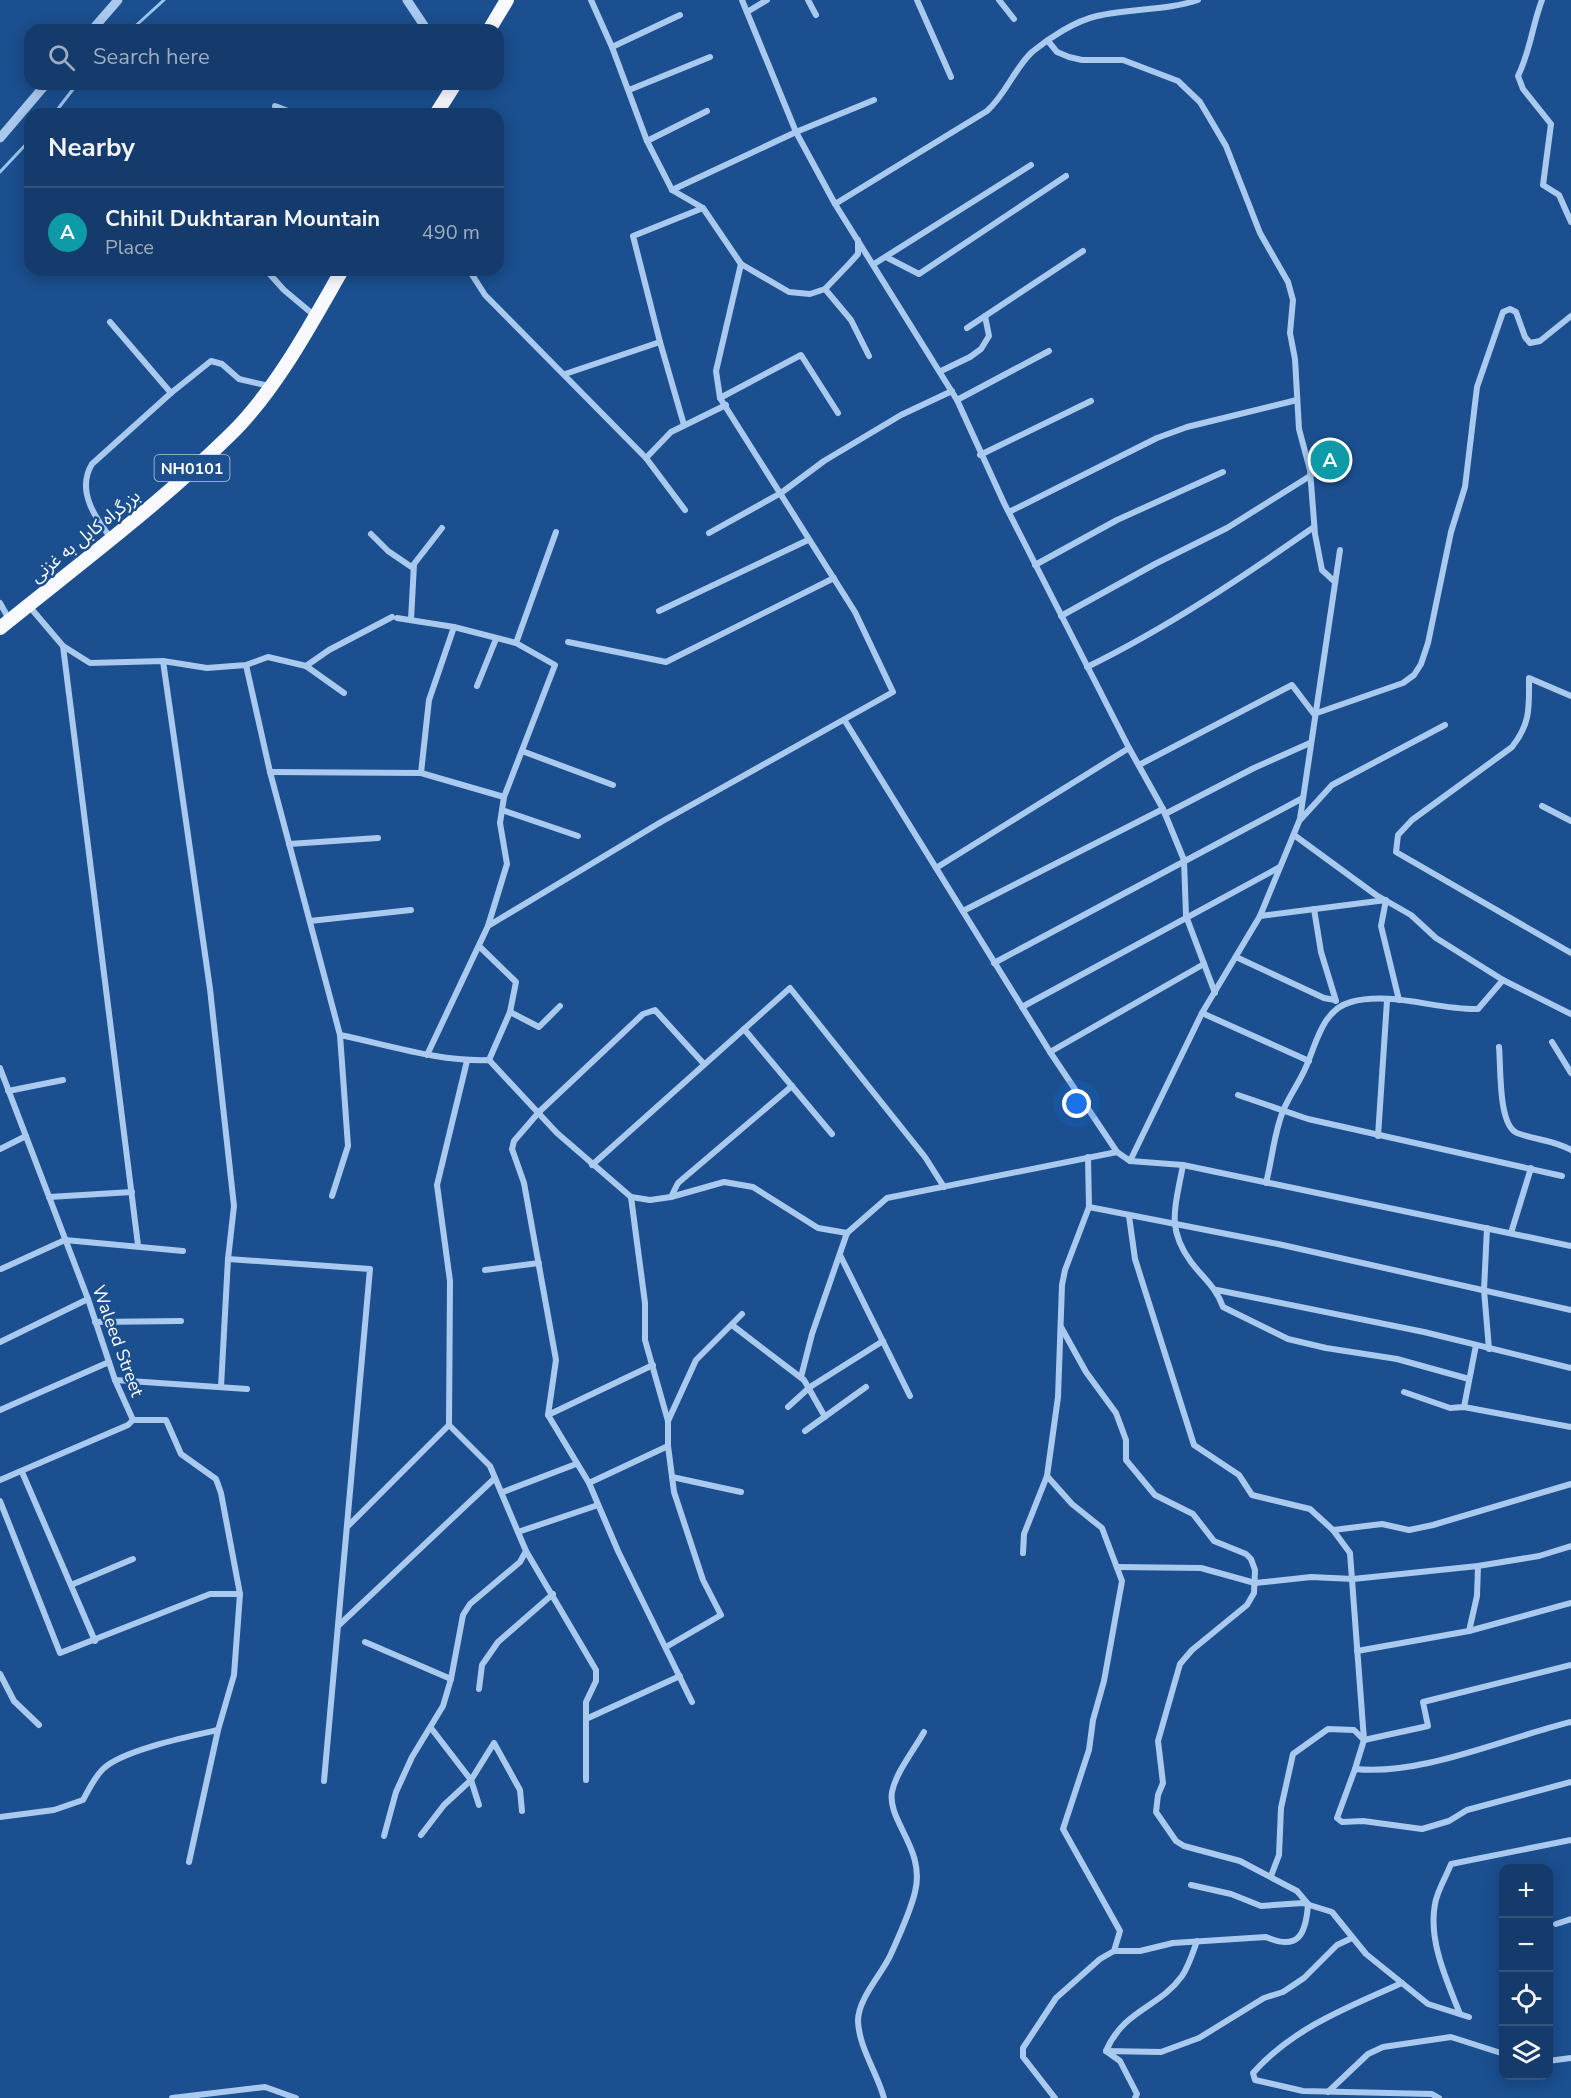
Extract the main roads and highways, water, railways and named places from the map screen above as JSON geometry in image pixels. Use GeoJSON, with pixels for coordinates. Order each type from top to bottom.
{"type":"FeatureCollection","features":[{"type":"Feature","properties":{"kind":"highway"},"geometry":{"type":"LineString","coordinates":[[493,24],[507,0]]}},
{"type":"Feature","properties":{"kind":"highway"},"geometry":{"type":"LineString","coordinates":[[440,108],[451,90]]}},
{"type":"Feature","properties":{"kind":"highway","name":"بزرگراه کابل به غزنی"},"geometry":{"type":"LineString","coordinates":[[5,625],[111,538],[234,431],[294,354],[338,276]]}},
{"type":"Feature","properties":{"kind":"waterway"},"geometry":{"type":"LineString","coordinates":[[138,24],[164,0]]}},
{"type":"Feature","properties":{"kind":"waterway"},"geometry":{"type":"LineString","coordinates":[[59,108],[72,90]]}},
{"type":"Feature","properties":{"kind":"waterway"},"geometry":{"type":"LineString","coordinates":[[0,172],[24,146]]}},
{"type":"Feature","properties":{"kind":"place","name":"Chihil Dukhtaran Mountain"},"geometry":{"type":"Point","coordinates":[1330,460]}}]}
